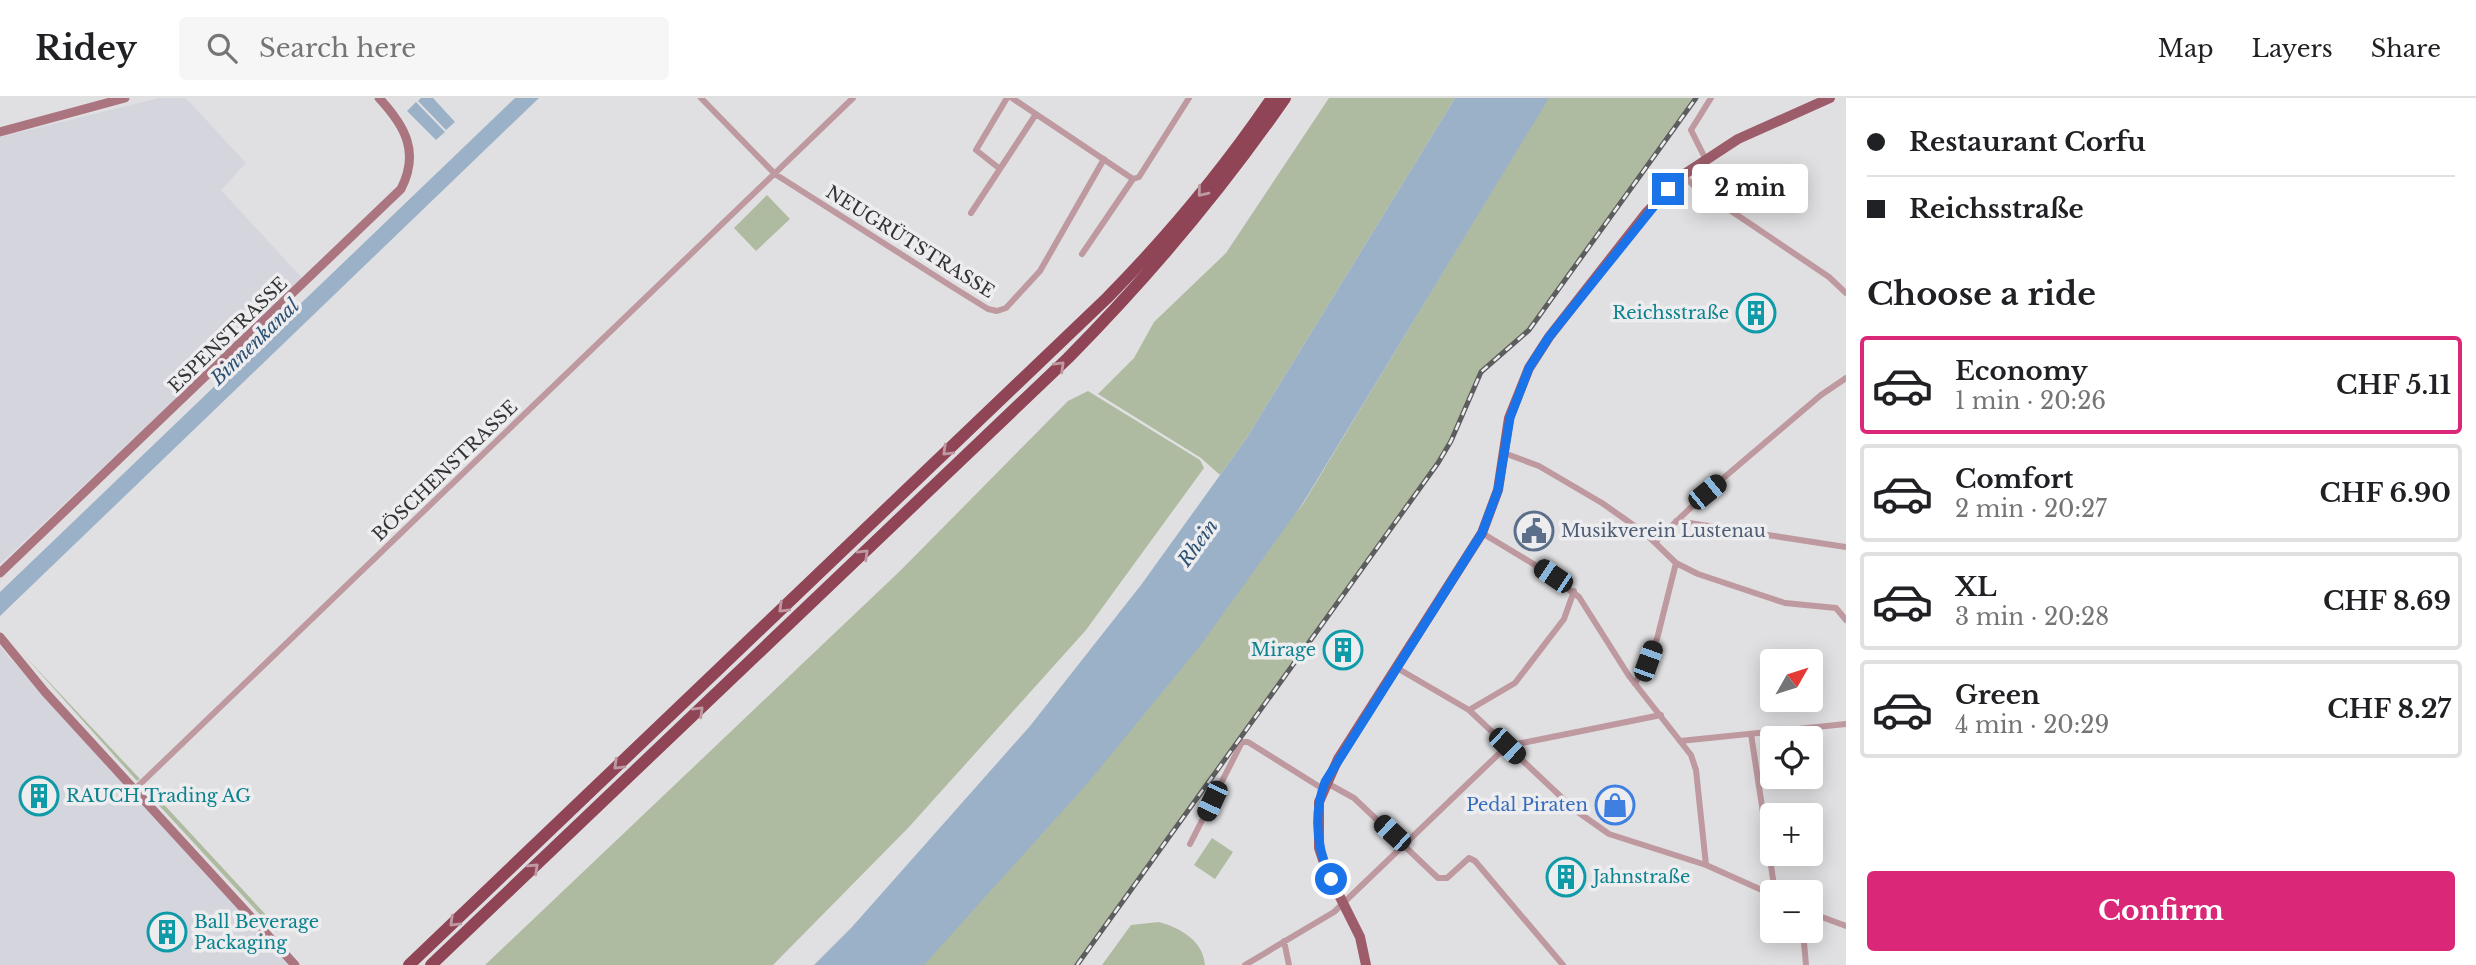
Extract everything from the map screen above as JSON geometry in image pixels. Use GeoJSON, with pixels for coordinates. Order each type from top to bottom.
{"type":"FeatureCollection","features":[{"type":"Feature","properties":{"kind":"highway"},"geometry":{"type":"LineString","coordinates":[[409,965],[1116,289],[1151,253],[1204,190],[1272,98]]}},
{"type":"Feature","properties":{"kind":"highway"},"geometry":{"type":"LineString","coordinates":[[431,965],[1068,358],[1162,260],[1214,196],[1284,98]]}},
{"type":"Feature","properties":{"kind":"main road"},"geometry":{"type":"LineString","coordinates":[[1366,965],[1360,937],[1319,848],[1317,820],[1324,785],[1482,533],[1498,490],[1519,388],[1540,351],[1646,213],[1683,175],[1705,158],[1786,116],[1830,98]]}},
{"type":"Feature","properties":{"kind":"street"},"geometry":{"type":"LineString","coordinates":[[0,132],[125,98]]}},
{"type":"Feature","properties":{"kind":"street","name":"ESPENSTRASSE"},"geometry":{"type":"LineString","coordinates":[[0,573],[401,188],[411,163],[408,136],[379,98]]}},
{"type":"Feature","properties":{"kind":"street","name":"NEUGRÜTSTRASSE"},"geometry":{"type":"LineString","coordinates":[[701,98],[775,174],[970,298],[997,311],[1006,308],[1040,271],[1104,159]]}},
{"type":"Feature","properties":{"kind":"street","name":"BÖSCHENSTRASSE"},"geometry":{"type":"LineString","coordinates":[[135,789],[853,98]]}},
{"type":"Feature","properties":{"kind":"street"},"geometry":{"type":"LineString","coordinates":[[1000,169],[976,150],[1007,98]]}},
{"type":"Feature","properties":{"kind":"street"},"geometry":{"type":"LineString","coordinates":[[1012,98],[1133,179]]}},
{"type":"Feature","properties":{"kind":"street"},"geometry":{"type":"LineString","coordinates":[[1082,254],[1133,179],[1139,177],[1188,98]]}},
{"type":"Feature","properties":{"kind":"street"},"geometry":{"type":"LineString","coordinates":[[1705,158],[1691,130],[1711,98]]}},
{"type":"Feature","properties":{"kind":"street"},"geometry":{"type":"LineString","coordinates":[[971,213],[1036,114]]}},
{"type":"Feature","properties":{"kind":"street"},"geometry":{"type":"LineString","coordinates":[[1683,175],[1694,186],[1829,277],[1846,293]]}},
{"type":"Feature","properties":{"kind":"street"},"geometry":{"type":"LineString","coordinates":[[1655,542],[1821,395],[1846,378]]}},
{"type":"Feature","properties":{"kind":"street"},"geometry":{"type":"LineString","coordinates":[[1504,453],[1560,478],[1636,525],[1676,563],[1710,579],[1763,597],[1844,611],[1846,620]]}},
{"type":"Feature","properties":{"kind":"street"},"geometry":{"type":"LineString","coordinates":[[1676,521],[1846,547]]}},
{"type":"Feature","properties":{"kind":"street"},"geometry":{"type":"LineString","coordinates":[[1482,533],[1574,591],[1635,684],[1681,741],[1696,770],[1706,865]]}},
{"type":"Feature","properties":{"kind":"street"},"geometry":{"type":"LineString","coordinates":[[1635,684],[1657,639],[1676,563]]}},
{"type":"Feature","properties":{"kind":"street"},"geometry":{"type":"LineString","coordinates":[[1469,710],[1516,683],[1563,619],[1574,591]]}},
{"type":"Feature","properties":{"kind":"street"},"geometry":{"type":"LineString","coordinates":[[0,638],[45,692],[295,965]]}},
{"type":"Feature","properties":{"kind":"street"},"geometry":{"type":"LineString","coordinates":[[1397,668],[1469,710],[1575,810],[1609,834],[1706,865],[1760,888]]}},
{"type":"Feature","properties":{"kind":"street"},"geometry":{"type":"LineString","coordinates":[[1245,965],[1344,904],[1507,746],[1661,715]]}},
{"type":"Feature","properties":{"kind":"street"},"geometry":{"type":"LineString","coordinates":[[1681,741],[1846,724]]}},
{"type":"Feature","properties":{"kind":"street"},"geometry":{"type":"LineString","coordinates":[[1751,734],[1772,880]]}},
{"type":"Feature","properties":{"kind":"street"},"geometry":{"type":"LineString","coordinates":[[1190,844],[1242,742],[1248,742],[1324,785],[1354,798],[1443,880],[1464,861],[1469,858],[1475,860],[1563,965]]}},
{"type":"Feature","properties":{"kind":"street"},"geometry":{"type":"LineString","coordinates":[[1823,917],[1846,926]]}},
{"type":"Feature","properties":{"kind":"street"},"geometry":{"type":"LineString","coordinates":[[1284,941],[1289,965]]}},
{"type":"Feature","properties":{"kind":"street"},"geometry":{"type":"LineString","coordinates":[[1804,943],[1806,965]]}},
{"type":"Feature","properties":{"kind":"shaded area"},"geometry":{"type":"Polygon","coordinates":[[[159,98],[186,98],[246,163],[221,190],[303,279],[0,564],[0,137],[159,98]]]}},
{"type":"Feature","properties":{"kind":"shaded area"},"geometry":{"type":"Polygon","coordinates":[[[0,645],[7,655],[295,965],[0,965],[0,645]]]}},
{"type":"Feature","properties":{"kind":"green space"},"geometry":{"type":"Polygon","coordinates":[[[1329,98],[1455,98],[1246,439],[1220,475],[1201,458],[1098,394],[1134,358],[1154,322],[1226,253],[1329,98]]]}},
{"type":"Feature","properties":{"kind":"green space"},"geometry":{"type":"Polygon","coordinates":[[[1548,98],[1696,98],[1529,330],[1481,372],[1451,441],[1438,463],[1075,965],[923,965],[1303,504],[1548,98]]]}},
{"type":"Feature","properties":{"kind":"green space"},"geometry":{"type":"Polygon","coordinates":[[[767,195],[790,219],[756,251],[734,228],[767,195]]]}},
{"type":"Feature","properties":{"kind":"green space"},"geometry":{"type":"Polygon","coordinates":[[[1088,391],[1200,460],[1204,468],[1086,630],[909,827],[773,965],[485,965],[900,571],[1068,401],[1088,391]]]}},
{"type":"Feature","properties":{"kind":"green space"},"geometry":{"type":"Polygon","coordinates":[[[22,653],[140,779],[137,781],[22,653]]]}},
{"type":"Feature","properties":{"kind":"green space"},"geometry":{"type":"Polygon","coordinates":[[[145,784],[279,929],[276,932],[142,787],[145,784]]]}},
{"type":"Feature","properties":{"kind":"green space"},"geometry":{"type":"Polygon","coordinates":[[[1212,838],[1233,852],[1215,879],[1194,865],[1212,838]]]}},
{"type":"Feature","properties":{"kind":"green space"},"geometry":{"type":"Polygon","coordinates":[[[1159,922],[1189,936],[1200,949],[1205,965],[1102,965],[1131,925],[1159,922]]]}},
{"type":"Feature","properties":{"kind":"water"},"geometry":{"type":"Polygon","coordinates":[[[421,98],[433,98],[455,122],[446,130],[418,101],[421,98]]]}},
{"type":"Feature","properties":{"kind":"water"},"geometry":{"type":"Polygon","coordinates":[[[515,98],[539,98],[0,616],[0,592],[515,98]]]}},
{"type":"Feature","properties":{"kind":"water","name":"Rhein"},"geometry":{"type":"Polygon","coordinates":[[[1455,98],[1549,98],[1303,503],[1200,646],[1087,784],[924,965],[814,965],[852,927],[1030,726],[1141,585],[1246,439],[1455,98]]]}},
{"type":"Feature","properties":{"kind":"water"},"geometry":{"type":"Polygon","coordinates":[[[416,102],[445,132],[436,140],[407,111],[416,102]]]}},
{"type":"Feature","properties":{"kind":"railway"},"geometry":{"type":"LineString","coordinates":[[1077,965],[1438,463],[1451,441],[1481,372],[1529,330],[1696,98]]}},
{"type":"Feature","properties":{"kind":"place","name":"Reichsstraße"},"geometry":{"type":"Point","coordinates":[1756,313]}},
{"type":"Feature","properties":{"kind":"place","name":"Musikverein Lustenau"},"geometry":{"type":"Point","coordinates":[1534,531]}},
{"type":"Feature","properties":{"kind":"place","name":"Mirage"},"geometry":{"type":"Point","coordinates":[1343,650]}},
{"type":"Feature","properties":{"kind":"place","name":"RAUCH Trading AG"},"geometry":{"type":"Point","coordinates":[39,796]}},
{"type":"Feature","properties":{"kind":"place","name":"Pedal Piraten"},"geometry":{"type":"Point","coordinates":[1615,805]}},
{"type":"Feature","properties":{"kind":"place","name":"Jahnstraße"},"geometry":{"type":"Point","coordinates":[1566,877]}},
{"type":"Feature","properties":{"kind":"place","name":"Ball Beverage Packaging"},"geometry":{"type":"Point","coordinates":[167,932]}},
{"type":"Feature","properties":{"kind":"route"},"geometry":{"type":"LineString","coordinates":[[1331,879],[1322,858],[1317,835],[1319,802],[1325,782],[1482,533],[1498,490],[1510,418],[1519,388],[1529,368],[1549,337],[1646,213],[1668,189]]}},
{"type":"Feature","properties":{"kind":"water label","name":"Binnenkanal"},"geometry":{"type":"Point","coordinates":[255,342]}}]}
